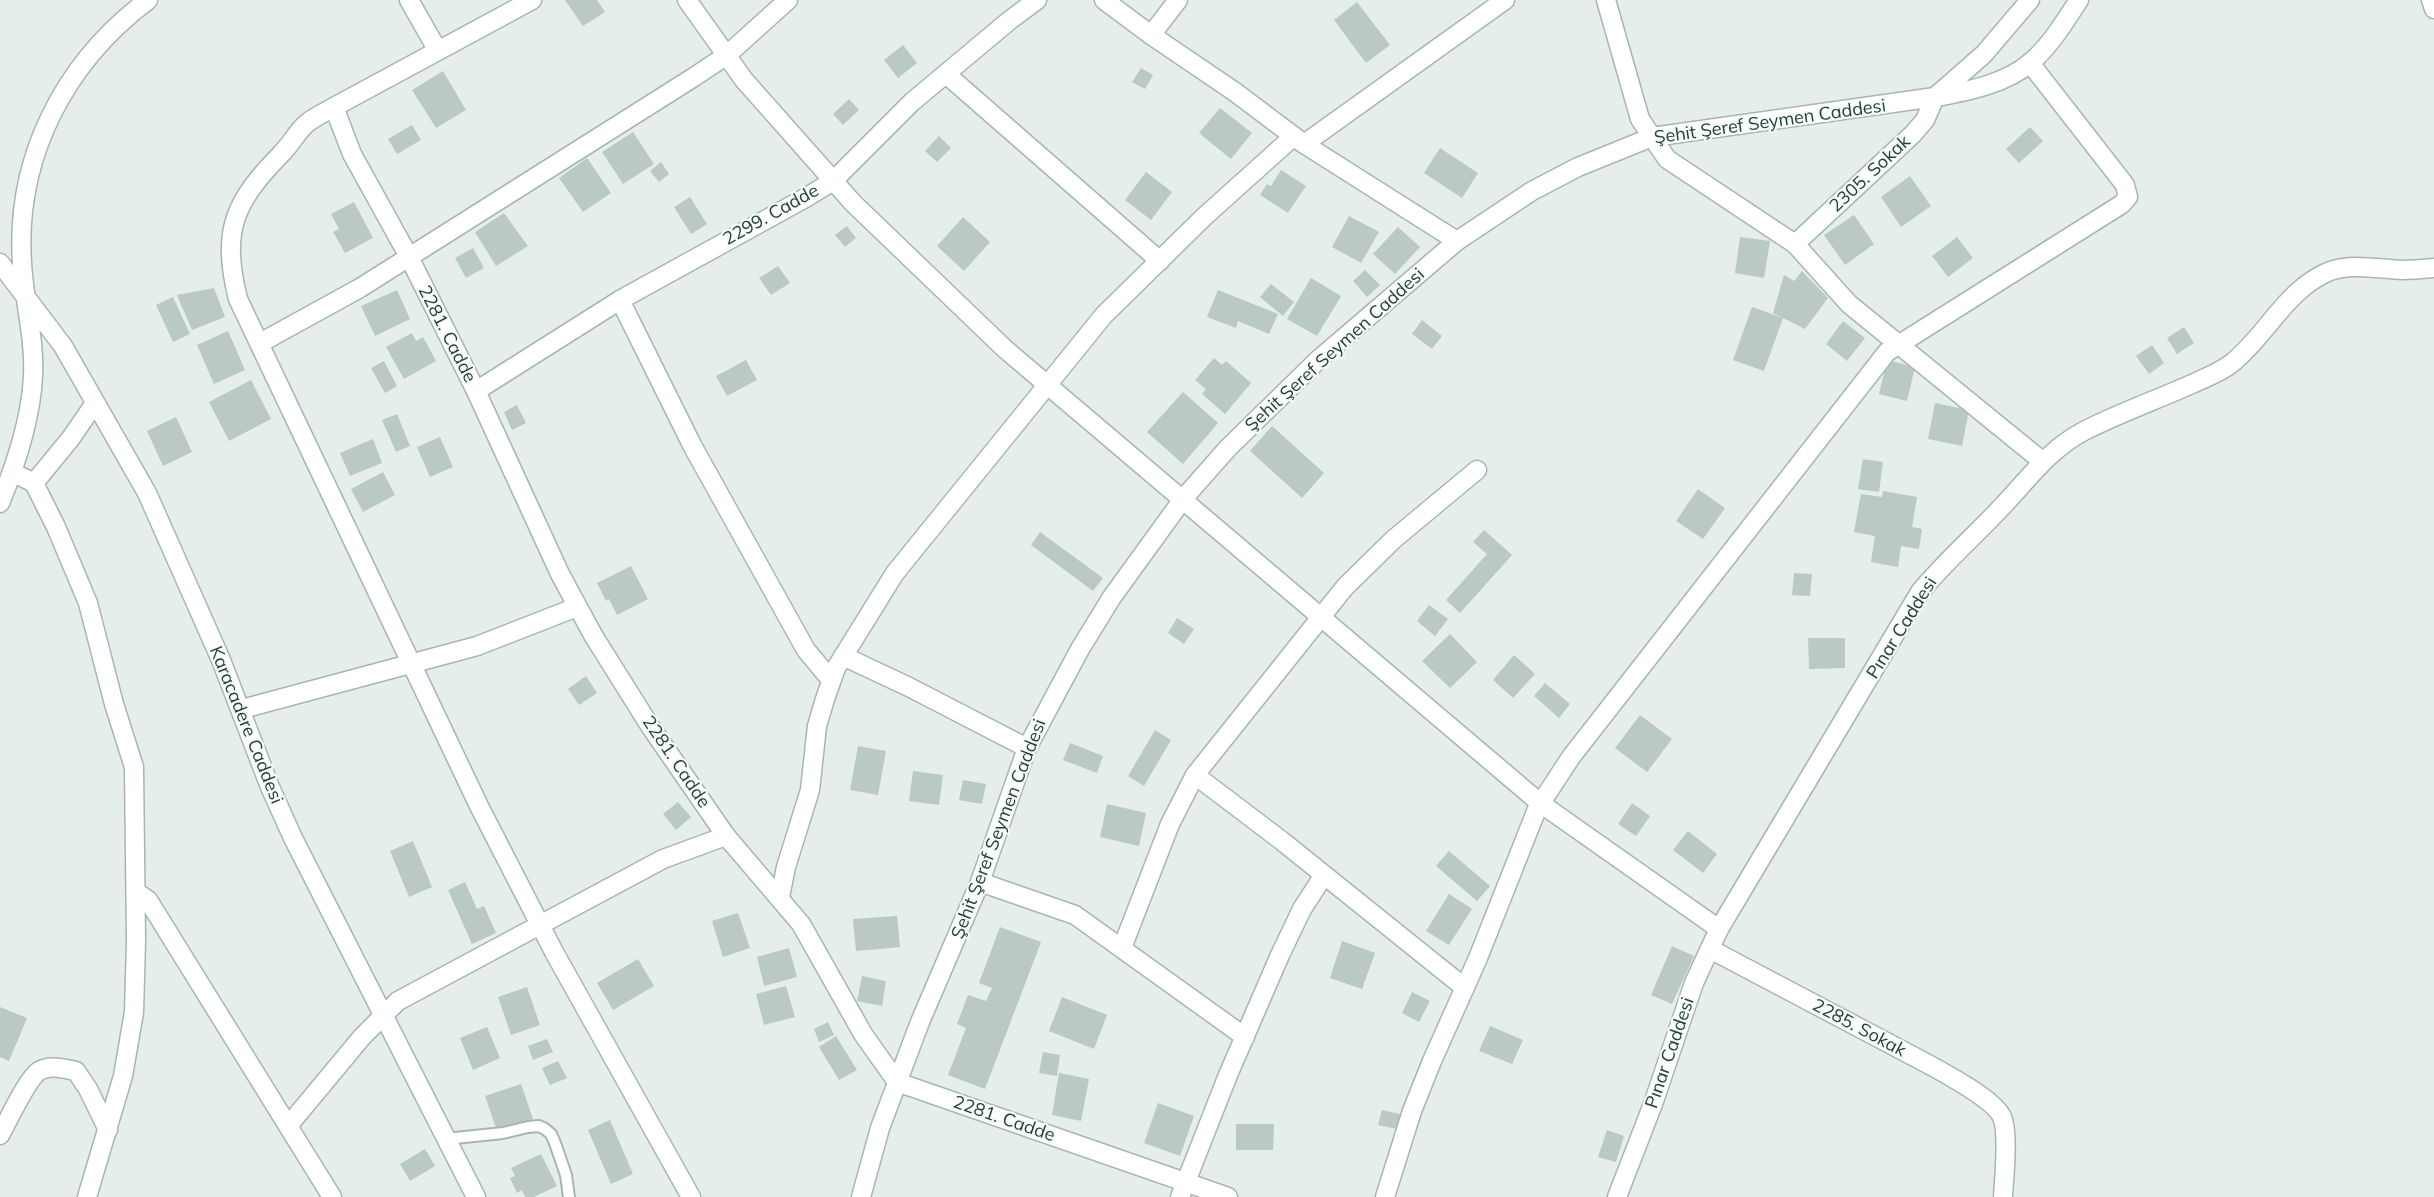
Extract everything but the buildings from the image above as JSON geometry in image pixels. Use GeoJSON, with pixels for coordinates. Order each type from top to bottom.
{"type":"FeatureCollection","features":[{"type":"Feature","properties":{"kind":"street"},"geometry":{"type":"LineString","coordinates":[[0,504],[12,472],[31,401],[32,347],[24,294],[22,250],[25,201],[32,165],[53,110],[90,52],[148,0]]}},
{"type":"Feature","properties":{"kind":"street"},"geometry":{"type":"LineString","coordinates":[[409,0],[438,51]]}},
{"type":"Feature","properties":{"kind":"street"},"geometry":{"type":"LineString","coordinates":[[532,0],[306,124],[285,150],[257,178],[237,216],[230,252],[232,274],[238,299],[473,795],[539,924],[691,1197]]}},
{"type":"Feature","properties":{"kind":"street"},"geometry":{"type":"LineString","coordinates":[[687,0],[744,80],[833,181],[880,230],[1005,349],[1540,803],[1719,929]]}},
{"type":"Feature","properties":{"kind":"street"},"geometry":{"type":"LineString","coordinates":[[260,343],[360,288],[727,56],[789,0]]}},
{"type":"Feature","properties":{"kind":"street","name":"2299. Cadde"},"geometry":{"type":"LineString","coordinates":[[476,391],[620,300],[833,181],[888,124],[1037,0]]}},
{"type":"Feature","properties":{"kind":"street"},"geometry":{"type":"LineString","coordinates":[[1104,0],[1227,86],[1299,140],[1457,241]]}},
{"type":"Feature","properties":{"kind":"street"},"geometry":{"type":"LineString","coordinates":[[1151,35],[1178,0]]}},
{"type":"Feature","properties":{"kind":"street"},"geometry":{"type":"LineString","coordinates":[[780,897],[786,867],[810,789],[817,726],[831,680],[843,656],[895,573],[1047,384],[1104,315],[1205,216],[1299,140],[1505,0]]}},
{"type":"Feature","properties":{"kind":"street"},"geometry":{"type":"LineString","coordinates":[[1606,0],[1640,119],[1667,159],[1795,244],[1849,304],[2042,461]]}},
{"type":"Feature","properties":{"kind":"street"},"geometry":{"type":"LineString","coordinates":[[1935,97],[1984,54],[2030,0]]}},
{"type":"Feature","properties":{"kind":"street"},"geometry":{"type":"LineString","coordinates":[[1385,1197],[1412,1111],[1540,803],[1571,757],[1887,352],[2122,204],[2128,197],[2125,185],[2030,63],[2046,46],[2079,0]]}},
{"type":"Feature","properties":{"kind":"street"},"geometry":{"type":"LineString","coordinates":[[2430,0],[2434,9]]}},
{"type":"Feature","properties":{"kind":"street","name":"Şehit Şeref Seymen Caddesi"},"geometry":{"type":"LineString","coordinates":[[861,1197],[880,1128],[897,1082],[980,882],[1027,748],[1080,649],[1112,597],[1182,498],[1228,448],[1319,359],[1457,241],[1532,191],[1578,167],[1652,137],[1935,97],[1988,85],[2030,63]]}},
{"type":"Feature","properties":{"kind":"street"},"geometry":{"type":"LineString","coordinates":[[946,74],[1160,261]]}},
{"type":"Feature","properties":{"kind":"street","name":"2305. Sokak"},"geometry":{"type":"LineString","coordinates":[[1795,244],[1913,134],[1925,120],[1935,97]]}},
{"type":"Feature","properties":{"kind":"street","name":"2281. Cadde"},"geometry":{"type":"LineString","coordinates":[[334,107],[352,154],[409,257],[476,391],[560,574],[617,675],[726,836],[801,924],[862,1034],[897,1082],[1183,1189],[1228,1197]]}},
{"type":"Feature","properties":{"kind":"street","name":"Karacadere Caddesi"},"geometry":{"type":"LineString","coordinates":[[0,263],[63,346],[147,493],[242,709],[270,787],[293,838],[476,1197]]}},
{"type":"Feature","properties":{"kind":"street","name":"Pınar Caddesi"},"geometry":{"type":"LineString","coordinates":[[1617,1197],[1653,1104],[1694,983],[1719,929],[1920,592],[1938,570],[2024,484],[2042,461],[2064,443],[2085,431],[2230,365],[2253,345],[2297,291],[2314,279],[2334,270],[2358,267],[2404,270],[2434,268]]}},
{"type":"Feature","properties":{"kind":"street"},"geometry":{"type":"LineString","coordinates":[[620,300],[693,447],[806,650],[831,680]]}},
{"type":"Feature","properties":{"kind":"street"},"geometry":{"type":"LineString","coordinates":[[34,483],[71,438],[95,403]]}},
{"type":"Feature","properties":{"kind":"street"},"geometry":{"type":"LineString","coordinates":[[1122,948],[1170,824],[1195,775],[1345,587],[1394,539],[1477,470]]}},
{"type":"Feature","properties":{"kind":"street"},"geometry":{"type":"LineString","coordinates":[[12,472],[34,483],[56,526],[88,603],[114,704],[134,767],[136,892],[134,1012],[123,1076],[89,1188],[104,1197]]}},
{"type":"Feature","properties":{"kind":"street"},"geometry":{"type":"LineString","coordinates":[[242,709],[477,646],[578,607]]}},
{"type":"Feature","properties":{"kind":"street"},"geometry":{"type":"LineString","coordinates":[[843,656],[1027,748]]}},
{"type":"Feature","properties":{"kind":"street"},"geometry":{"type":"LineString","coordinates":[[1195,775],[1465,988]]}},
{"type":"Feature","properties":{"kind":"street"},"geometry":{"type":"LineString","coordinates":[[288,1126],[384,1013],[412,992],[663,859],[726,836]]}},
{"type":"Feature","properties":{"kind":"street"},"geometry":{"type":"LineString","coordinates":[[1183,1189],[1291,930],[1324,875]]}},
{"type":"Feature","properties":{"kind":"street"},"geometry":{"type":"LineString","coordinates":[[980,882],[1075,915],[1245,1038]]}},
{"type":"Feature","properties":{"kind":"street"},"geometry":{"type":"LineString","coordinates":[[136,892],[148,900],[332,1197]]}},
{"type":"Feature","properties":{"kind":"street","name":"2285. Sokak"},"geometry":{"type":"LineString","coordinates":[[1710,949],[1961,1082],[1986,1101],[2002,1116],[2003,1197]]}},
{"type":"Feature","properties":{"kind":"street"},"geometry":{"type":"LineString","coordinates":[[0,1135],[29,1083],[39,1071],[49,1067],[76,1071],[88,1089],[108,1130]]}},
{"type":"Feature","properties":{"kind":"lane"},"geometry":{"type":"LineString","coordinates":[[445,1139],[503,1133],[528,1127],[545,1128],[555,1143],[566,1175],[569,1197]]}}]}
